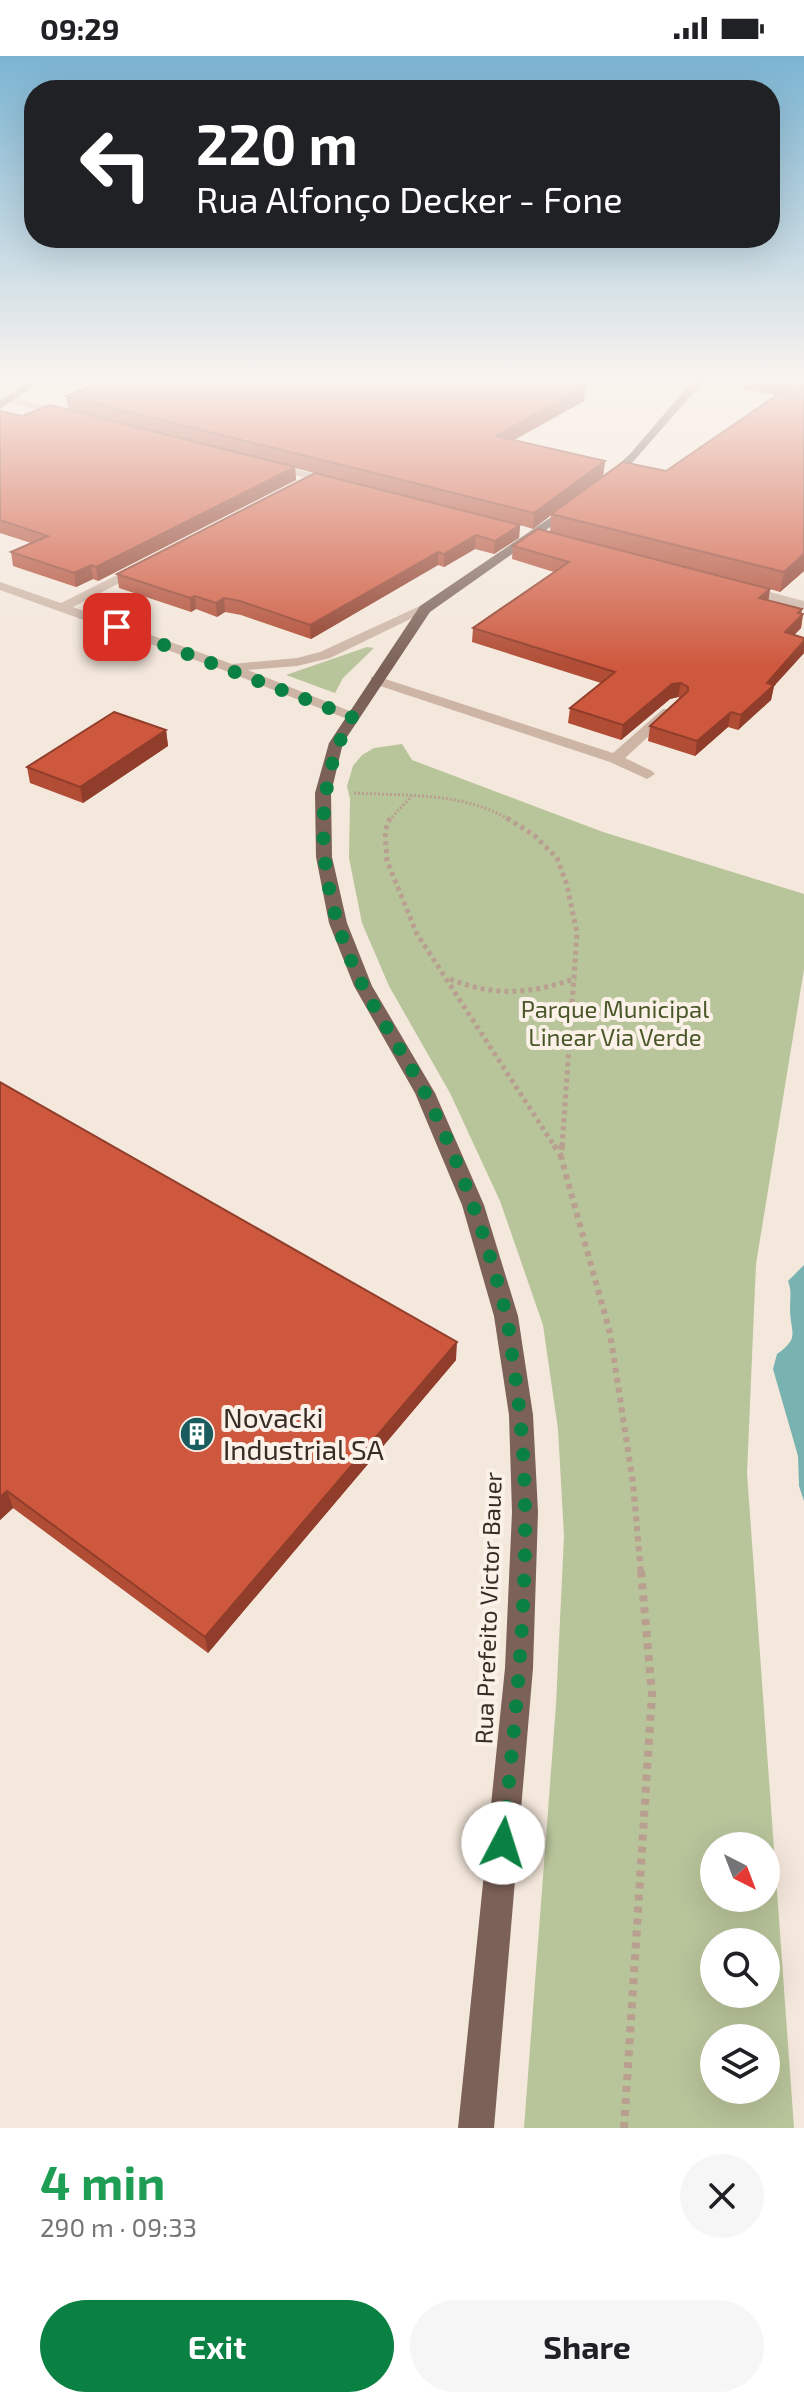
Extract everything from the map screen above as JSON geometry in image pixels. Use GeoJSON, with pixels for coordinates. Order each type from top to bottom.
{"type":"FeatureCollection","features":[{"type":"Feature","properties":{"kind":"main road"},"geometry":{"type":"LineString","coordinates":[[597,489],[614,474]]}},
{"type":"Feature","properties":{"kind":"main road","name":"Rua Prefeito Victor Bauer"},"geometry":{"type":"LineString","coordinates":[[476,2128],[519,1668],[525,1512],[521,1415],[506,1316],[473,1205],[425,1093],[363,986],[338,923],[324,857],[323,793],[336,743],[425,609],[577,504]]}},
{"type":"Feature","properties":{"kind":"street"},"geometry":{"type":"LineString","coordinates":[[299,474],[345,485]]}},
{"type":"Feature","properties":{"kind":"street"},"geometry":{"type":"LineString","coordinates":[[301,485],[315,478]]}},
{"type":"Feature","properties":{"kind":"street"},"geometry":{"type":"LineString","coordinates":[[521,531],[551,539]]}},
{"type":"Feature","properties":{"kind":"street"},"geometry":{"type":"LineString","coordinates":[[62,608],[147,564]]}},
{"type":"Feature","properties":{"kind":"street"},"geometry":{"type":"LineString","coordinates":[[730,585],[804,605]]}},
{"type":"Feature","properties":{"kind":"street"},"geometry":{"type":"LineString","coordinates":[[0,586],[228,667],[352,717]]}},
{"type":"Feature","properties":{"kind":"street"},"geometry":{"type":"LineString","coordinates":[[228,667],[270,666],[325,655],[425,609]]}},
{"type":"Feature","properties":{"kind":"street"},"geometry":{"type":"LineString","coordinates":[[376,680],[615,759],[647,774]]}},
{"type":"Feature","properties":{"kind":"street"},"geometry":{"type":"LineString","coordinates":[[615,759],[677,704]]}},
{"type":"Feature","properties":{"kind":"path"},"geometry":{"type":"LineString","coordinates":[[354,793],[464,800],[495,811],[534,835],[557,858],[567,885],[577,933],[561,1157]]}},
{"type":"Feature","properties":{"kind":"path"},"geometry":{"type":"LineString","coordinates":[[413,796],[389,820],[385,837],[390,876],[417,934],[561,1157],[610,1333],[633,1483],[652,1694],[624,2128]]}},
{"type":"Feature","properties":{"kind":"path"},"geometry":{"type":"LineString","coordinates":[[447,978],[473,990],[510,994],[546,990],[576,978]]}},
{"type":"Feature","properties":{"kind":"green space"},"geometry":{"type":"Polygon","coordinates":[[[367,647],[374,648],[343,678],[335,693],[286,675],[367,647]]]}},
{"type":"Feature","properties":{"kind":"green space","name":"Parque Municipal Linear Via Verde"},"geometry":{"type":"Polygon","coordinates":[[[402,744],[412,760],[603,832],[804,894],[804,969],[756,1264],[747,1473],[773,1832],[700,1832],[700,1912],[779,1912],[780,1928],[700,1928],[700,2008],[780,2008],[780,1933],[794,2128],[524,2128],[556,1705],[564,1536],[558,1429],[543,1325],[500,1201],[450,1093],[389,986],[362,923],[349,858],[350,799],[347,786],[353,766],[362,755],[374,748],[402,744]]]}},
{"type":"Feature","properties":{"kind":"water"},"geometry":{"type":"Polygon","coordinates":[[[804,1265],[804,1501],[799,1486],[798,1456],[773,1369],[777,1354],[792,1339],[788,1281],[804,1265]]]}},
{"type":"Feature","properties":{"kind":"building"},"geometry":{"type":"Polygon","coordinates":[[[0,474],[282,474],[96,567],[91,565],[74,573],[11,552],[48,536],[0,520],[0,474]]]}},
{"type":"Feature","properties":{"kind":"building"},"geometry":{"type":"Polygon","coordinates":[[[314,474],[520,525],[495,541],[476,535],[444,554],[438,552],[310,625],[240,601],[224,598],[216,603],[195,596],[190,598],[117,574],[314,474]]]}},
{"type":"Feature","properties":{"kind":"building"},"geometry":{"type":"Polygon","coordinates":[[[377,474],[588,474],[534,513],[377,474]]]}},
{"type":"Feature","properties":{"kind":"building"},"geometry":{"type":"Polygon","coordinates":[[[607,474],[804,474],[804,554],[784,572],[551,514],[607,474]]]}},
{"type":"Feature","properties":{"kind":"building"},"geometry":{"type":"Polygon","coordinates":[[[538,529],[770,589],[759,598],[802,609],[798,613],[803,614],[785,632],[804,638],[804,641],[767,683],[774,685],[741,715],[731,712],[697,741],[650,726],[688,691],[688,687],[681,683],[672,684],[623,725],[570,708],[615,672],[473,628],[569,562],[513,546],[538,529]]]}},
{"type":"Feature","properties":{"kind":"building"},"geometry":{"type":"Polygon","coordinates":[[[114,712],[166,730],[80,787],[27,767],[114,712]]]}},
{"type":"Feature","properties":{"kind":"building","name":"Novacki Industrial SA"},"geometry":{"type":"Polygon","coordinates":[[[0,1082],[457,1342],[205,1637],[7,1491],[0,1497],[0,1082]]]}},
{"type":"Feature","properties":{"kind":"place","name":"Novacki Industrial SA"},"geometry":{"type":"Point","coordinates":[197,1434]}},
{"type":"Feature","properties":{"kind":"route"},"geometry":{"type":"LineString","coordinates":[[117,627],[352,717],[336,743],[323,793],[324,857],[338,923],[363,986],[425,1093],[473,1205],[506,1316],[521,1415],[525,1512],[519,1668],[503,1843]]}}]}
